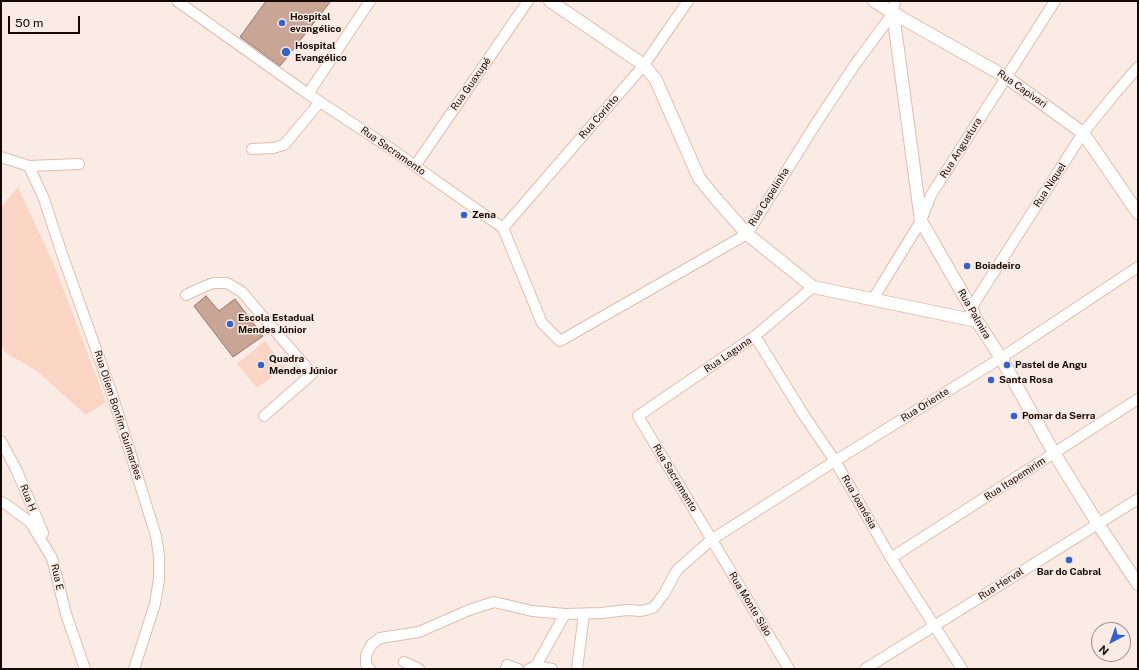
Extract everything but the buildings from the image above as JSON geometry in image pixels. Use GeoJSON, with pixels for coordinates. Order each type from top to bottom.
{"type":"FeatureCollection","features":[{"type":"Feature","properties":{"kind":"street","name":"Rua Sacramento"},"geometry":{"type":"LineString","coordinates":[[177,1],[308,94],[393,150],[503,228]]}},
{"type":"Feature","properties":{"kind":"street"},"geometry":{"type":"LineString","coordinates":[[308,94],[370,1]]}},
{"type":"Feature","properties":{"kind":"street","name":"Rua Guaxupé"},"geometry":{"type":"LineString","coordinates":[[414,166],[528,1]]}},
{"type":"Feature","properties":{"kind":"street"},"geometry":{"type":"LineString","coordinates":[[550,1],[644,65],[656,80],[699,178],[747,234],[813,287],[977,321]]}},
{"type":"Feature","properties":{"kind":"street","name":"Rua Corinto"},"geometry":{"type":"LineString","coordinates":[[503,228],[644,65],[688,1]]}},
{"type":"Feature","properties":{"kind":"street","name":"Rua Capivari"},"geometry":{"type":"LineString","coordinates":[[874,1],[1006,76],[1083,133],[1138,212]]}},
{"type":"Feature","properties":{"kind":"street","name":"Rua Capelinha"},"geometry":{"type":"LineString","coordinates":[[503,228],[542,323],[560,341],[747,234],[841,84],[893,13],[895,1]]}},
{"type":"Feature","properties":{"kind":"street","name":"Rua Angustura"},"geometry":{"type":"LineString","coordinates":[[873,299],[921,221],[931,195],[1055,1]]}},
{"type":"Feature","properties":{"kind":"street","name":"Rua Palmira"},"geometry":{"type":"LineString","coordinates":[[893,13],[921,221],[977,321],[1001,358],[1054,453],[1098,524],[1138,584]]}},
{"type":"Feature","properties":{"kind":"street","name":"Rua Níquel"},"geometry":{"type":"LineString","coordinates":[[970,308],[1083,133],[1138,67]]}},
{"type":"Feature","properties":{"kind":"street"},"geometry":{"type":"LineString","coordinates":[[252,149],[273,148],[284,145],[320,102]]}},
{"type":"Feature","properties":{"kind":"street"},"geometry":{"type":"LineString","coordinates":[[1,157],[29,166],[79,164]]}},
{"type":"Feature","properties":{"kind":"street","name":"Rua Oliem Bonfim Guimarães"},"geometry":{"type":"LineString","coordinates":[[29,166],[44,199],[112,394],[156,536],[159,579],[155,604],[134,669]]}},
{"type":"Feature","properties":{"kind":"street","name":"Rua Oriente"},"geometry":{"type":"LineString","coordinates":[[584,614],[628,610],[641,611],[653,608],[664,594],[677,570],[711,540],[1001,358],[1138,267]]}},
{"type":"Feature","properties":{"kind":"street"},"geometry":{"type":"LineString","coordinates":[[186,295],[213,284],[227,283],[242,292],[312,374],[264,416]]}},
{"type":"Feature","properties":{"kind":"street","name":"Rua Laguna"},"geometry":{"type":"LineString","coordinates":[[638,416],[755,336],[813,287]]}},
{"type":"Feature","properties":{"kind":"street","name":"Rua Joanésia"},"geometry":{"type":"LineString","coordinates":[[755,336],[805,417],[835,461],[891,558],[962,669]]}},
{"type":"Feature","properties":{"kind":"street","name":"Rua Itapemirim"},"geometry":{"type":"LineString","coordinates":[[891,558],[1138,399]]}},
{"type":"Feature","properties":{"kind":"street","name":"Rua Sacramento"},"geometry":{"type":"LineString","coordinates":[[638,416],[711,540]]}},
{"type":"Feature","properties":{"kind":"street","name":"Rua H"},"geometry":{"type":"LineString","coordinates":[[1,441],[17,471],[52,558]]}},
{"type":"Feature","properties":{"kind":"street","name":"Rua Herval"},"geometry":{"type":"LineString","coordinates":[[865,669],[1138,500]]}},
{"type":"Feature","properties":{"kind":"street","name":"Rua E"},"geometry":{"type":"LineString","coordinates":[[1,502],[30,522],[52,558],[66,614],[85,669]]}},
{"type":"Feature","properties":{"kind":"street","name":"Rua Monte Sião"},"geometry":{"type":"LineString","coordinates":[[711,540],[789,669]]}},
{"type":"Feature","properties":{"kind":"street"},"geometry":{"type":"LineString","coordinates":[[370,669],[366,664],[366,655],[372,644],[380,638],[419,632],[469,610],[494,602],[532,611],[584,614],[577,669]]}},
{"type":"Feature","properties":{"kind":"street"},"geometry":{"type":"LineString","coordinates":[[552,669],[532,667],[565,614]]}},
{"type":"Feature","properties":{"kind":"street"},"geometry":{"type":"LineString","coordinates":[[404,662],[419,669]]}},
{"type":"Feature","properties":{"kind":"street"},"geometry":{"type":"LineString","coordinates":[[506,669],[507,665],[518,669]]}},
{"type":"Feature","properties":{"kind":"shaded area"},"geometry":{"type":"Polygon","coordinates":[[[18,187],[55,267],[106,402],[86,415],[37,371],[6,353],[1,346],[1,207],[18,187]]]}},
{"type":"Feature","properties":{"kind":"shaded area","name":"Quadra Mendes Júnior"},"geometry":{"type":"Polygon","coordinates":[[[265,341],[285,367],[257,388],[237,364],[265,341]]]}},
{"type":"Feature","properties":{"kind":"place","name":"Hospital evangélico"},"geometry":{"type":"Point","coordinates":[282,23]}},
{"type":"Feature","properties":{"kind":"place","name":"Hospital Evangélico"},"geometry":{"type":"Point","coordinates":[286,52]}},
{"type":"Feature","properties":{"kind":"place","name":"Zena"},"geometry":{"type":"Point","coordinates":[464,215]}},
{"type":"Feature","properties":{"kind":"place","name":"Boiadeiro"},"geometry":{"type":"Point","coordinates":[967,266]}},
{"type":"Feature","properties":{"kind":"place","name":"Escola Estadual Mendes Júnior"},"geometry":{"type":"Point","coordinates":[230,324]}},
{"type":"Feature","properties":{"kind":"place","name":"Quadra Mendes Júnior"},"geometry":{"type":"Point","coordinates":[261,365]}},
{"type":"Feature","properties":{"kind":"place","name":"Pastel de Angu"},"geometry":{"type":"Point","coordinates":[1007,365]}},
{"type":"Feature","properties":{"kind":"place","name":"Santa Rosa"},"geometry":{"type":"Point","coordinates":[991,380]}},
{"type":"Feature","properties":{"kind":"place","name":"Pomar da Serra"},"geometry":{"type":"Point","coordinates":[1014,416]}},
{"type":"Feature","properties":{"kind":"place","name":"Bar do Cabral"},"geometry":{"type":"Point","coordinates":[1069,560]}}]}
